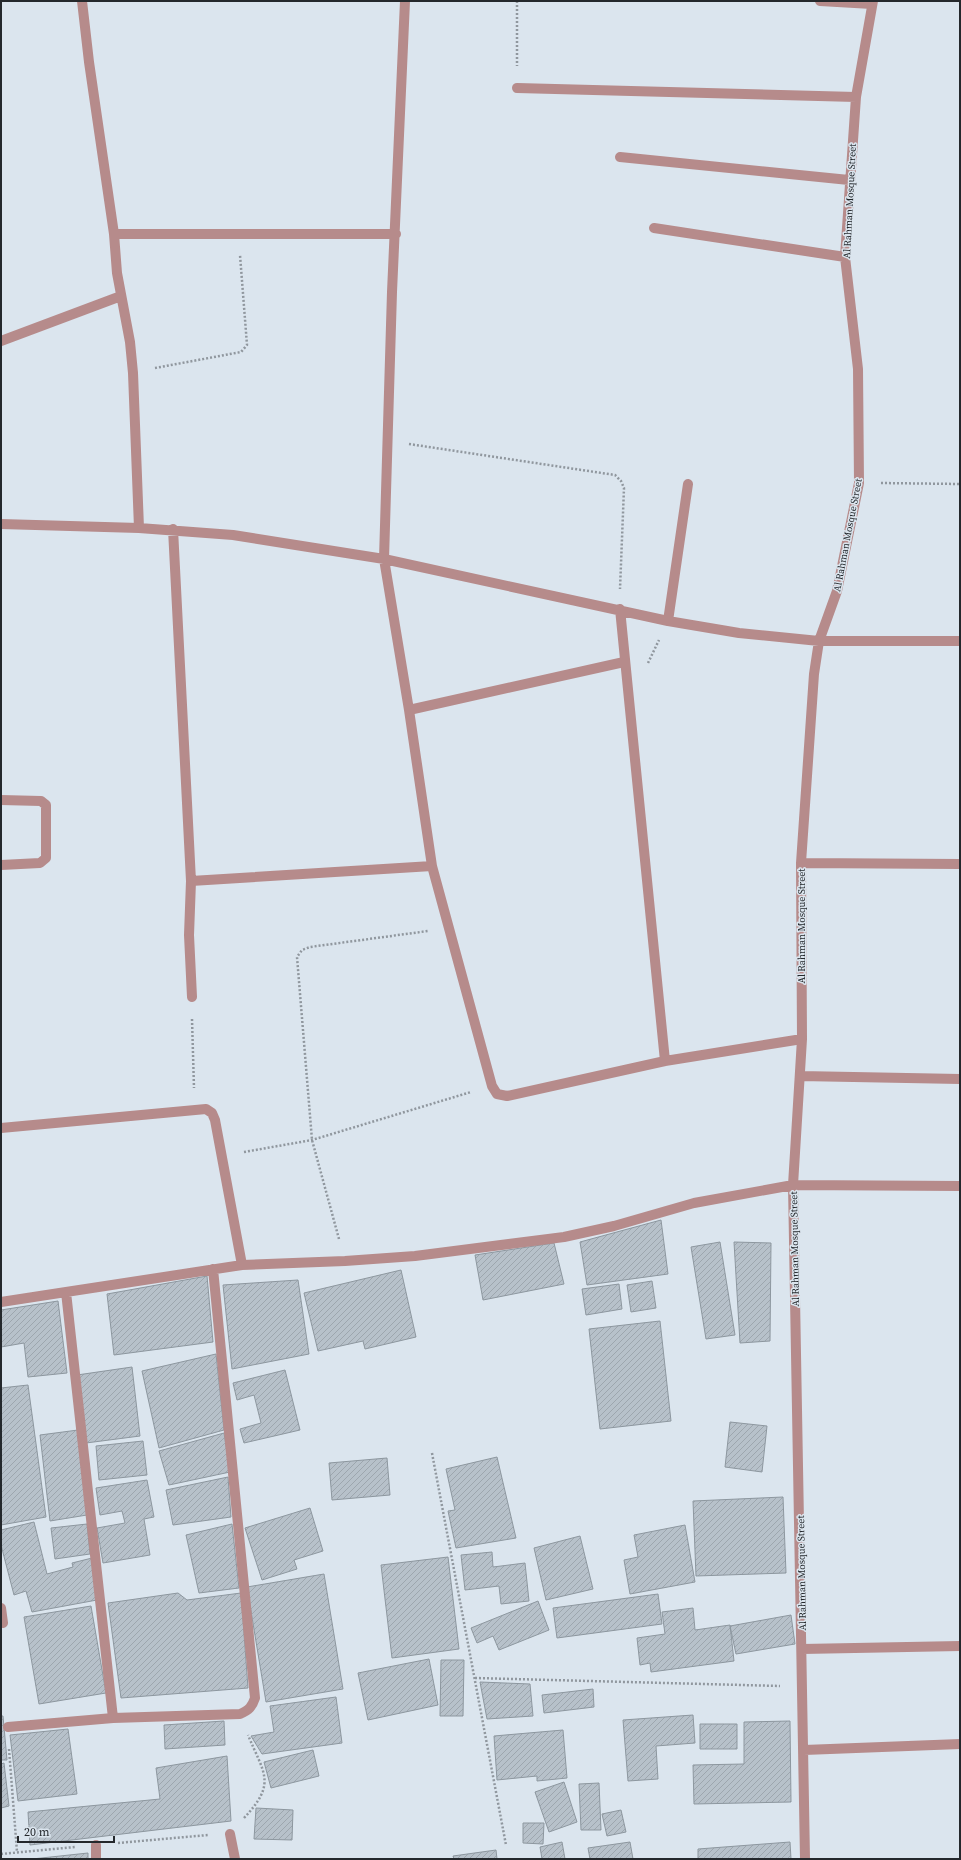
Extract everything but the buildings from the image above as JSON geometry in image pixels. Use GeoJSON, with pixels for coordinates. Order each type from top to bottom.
{"type":"FeatureCollection","features":[{"type":"Feature","properties":{"kind":"street"},"geometry":{"type":"LineString","coordinates":[[82,1],[121,296],[130,342],[133,373],[139,528]]}},
{"type":"Feature","properties":{"kind":"street"},"geometry":{"type":"LineString","coordinates":[[405,1],[396,234],[392,292],[384,559],[410,710],[432,866],[492,1086],[497,1094],[507,1096],[665,1061],[802,1040]]}},
{"type":"Feature","properties":{"kind":"street"},"geometry":{"type":"LineString","coordinates":[[820,1],[873,2]]}},
{"type":"Feature","properties":{"kind":"street","name":"Al Rahman Mosque Street"},"geometry":{"type":"LineString","coordinates":[[805,1859],[793,1185],[802,1040],[801,863],[814,674],[819,641],[837,591],[859,483],[858,369],[845,257],[849,180],[856,97],[873,2]]}},
{"type":"Feature","properties":{"kind":"street"},"geometry":{"type":"LineString","coordinates":[[517,88],[856,97]]}},
{"type":"Feature","properties":{"kind":"street"},"geometry":{"type":"LineString","coordinates":[[620,157],[849,180]]}},
{"type":"Feature","properties":{"kind":"street"},"geometry":{"type":"LineString","coordinates":[[654,228],[845,257]]}},
{"type":"Feature","properties":{"kind":"street"},"geometry":{"type":"LineString","coordinates":[[114,234],[396,234]]}},
{"type":"Feature","properties":{"kind":"street"},"geometry":{"type":"LineString","coordinates":[[1,341],[121,296]]}},
{"type":"Feature","properties":{"kind":"street"},"geometry":{"type":"LineString","coordinates":[[668,621],[688,484]]}},
{"type":"Feature","properties":{"kind":"street"},"geometry":{"type":"LineString","coordinates":[[1,524],[173,529],[233,534],[384,559],[620,609],[668,621],[738,633],[819,641],[960,641]]}},
{"type":"Feature","properties":{"kind":"street"},"geometry":{"type":"LineString","coordinates":[[173,529],[192,881],[189,935],[192,997]]}},
{"type":"Feature","properties":{"kind":"street"},"geometry":{"type":"LineString","coordinates":[[620,609],[624,662],[665,1061]]}},
{"type":"Feature","properties":{"kind":"street"},"geometry":{"type":"LineString","coordinates":[[410,710],[624,662]]}},
{"type":"Feature","properties":{"kind":"street"},"geometry":{"type":"LineString","coordinates":[[1,800],[43,802],[46,809],[46,858],[40,863],[1,864]]}},
{"type":"Feature","properties":{"kind":"street"},"geometry":{"type":"LineString","coordinates":[[801,863],[960,864]]}},
{"type":"Feature","properties":{"kind":"street"},"geometry":{"type":"LineString","coordinates":[[192,881],[432,866]]}},
{"type":"Feature","properties":{"kind":"street"},"geometry":{"type":"LineString","coordinates":[[800,1076],[960,1079]]}},
{"type":"Feature","properties":{"kind":"street"},"geometry":{"type":"LineString","coordinates":[[1,1128],[206,1108],[212,1113],[215,1120],[242,1265]]}},
{"type":"Feature","properties":{"kind":"street"},"geometry":{"type":"LineString","coordinates":[[1,1302],[242,1265],[345,1261],[415,1256],[564,1236],[614,1226],[694,1203],[793,1185],[960,1186]]}},
{"type":"Feature","properties":{"kind":"street"},"geometry":{"type":"LineString","coordinates":[[8,1727],[113,1718],[240,1714],[248,1711],[252,1706],[255,1698],[213,1269]]}},
{"type":"Feature","properties":{"kind":"street"},"geometry":{"type":"LineString","coordinates":[[66,1292],[113,1718]]}},
{"type":"Feature","properties":{"kind":"street"},"geometry":{"type":"LineString","coordinates":[[1,1608],[3,1623]]}},
{"type":"Feature","properties":{"kind":"street"},"geometry":{"type":"LineString","coordinates":[[802,1649],[960,1646]]}},
{"type":"Feature","properties":{"kind":"street"},"geometry":{"type":"LineString","coordinates":[[804,1750],[960,1744]]}},
{"type":"Feature","properties":{"kind":"street"},"geometry":{"type":"LineString","coordinates":[[230,1834],[235,1859]]}},
{"type":"Feature","properties":{"kind":"street"},"geometry":{"type":"LineString","coordinates":[[96,1845],[96,1859]]}},
{"type":"Feature","properties":{"kind":"path"},"geometry":{"type":"LineString","coordinates":[[517,1],[517,88]]}},
{"type":"Feature","properties":{"kind":"path"},"geometry":{"type":"LineString","coordinates":[[133,373],[241,352],[245,349],[247,345],[239,233]]}},
{"type":"Feature","properties":{"kind":"path"},"geometry":{"type":"LineString","coordinates":[[388,441],[615,475],[622,481],[624,488],[620,609]]}},
{"type":"Feature","properties":{"kind":"path"},"geometry":{"type":"LineString","coordinates":[[859,483],[960,484]]}},
{"type":"Feature","properties":{"kind":"path"},"geometry":{"type":"LineString","coordinates":[[345,1261],[312,1140],[297,957],[302,950],[310,947],[448,929]]}},
{"type":"Feature","properties":{"kind":"path"},"geometry":{"type":"LineString","coordinates":[[192,997],[195,1108]]}},
{"type":"Feature","properties":{"kind":"path"},"geometry":{"type":"LineString","coordinates":[[222,1156],[312,1140],[492,1086]]}},
{"type":"Feature","properties":{"kind":"path"},"geometry":{"type":"LineString","coordinates":[[432,1453],[506,1845]]}},
{"type":"Feature","properties":{"kind":"path"},"geometry":{"type":"LineString","coordinates":[[475,1678],[803,1687]]}},
{"type":"Feature","properties":{"kind":"path"},"geometry":{"type":"LineString","coordinates":[[1,1854],[230,1834],[258,1803],[263,1793],[265,1783],[264,1774],[240,1714]]}},
{"type":"Feature","properties":{"kind":"path"},"geometry":{"type":"LineString","coordinates":[[8,1727],[17,1852]]}}]}
